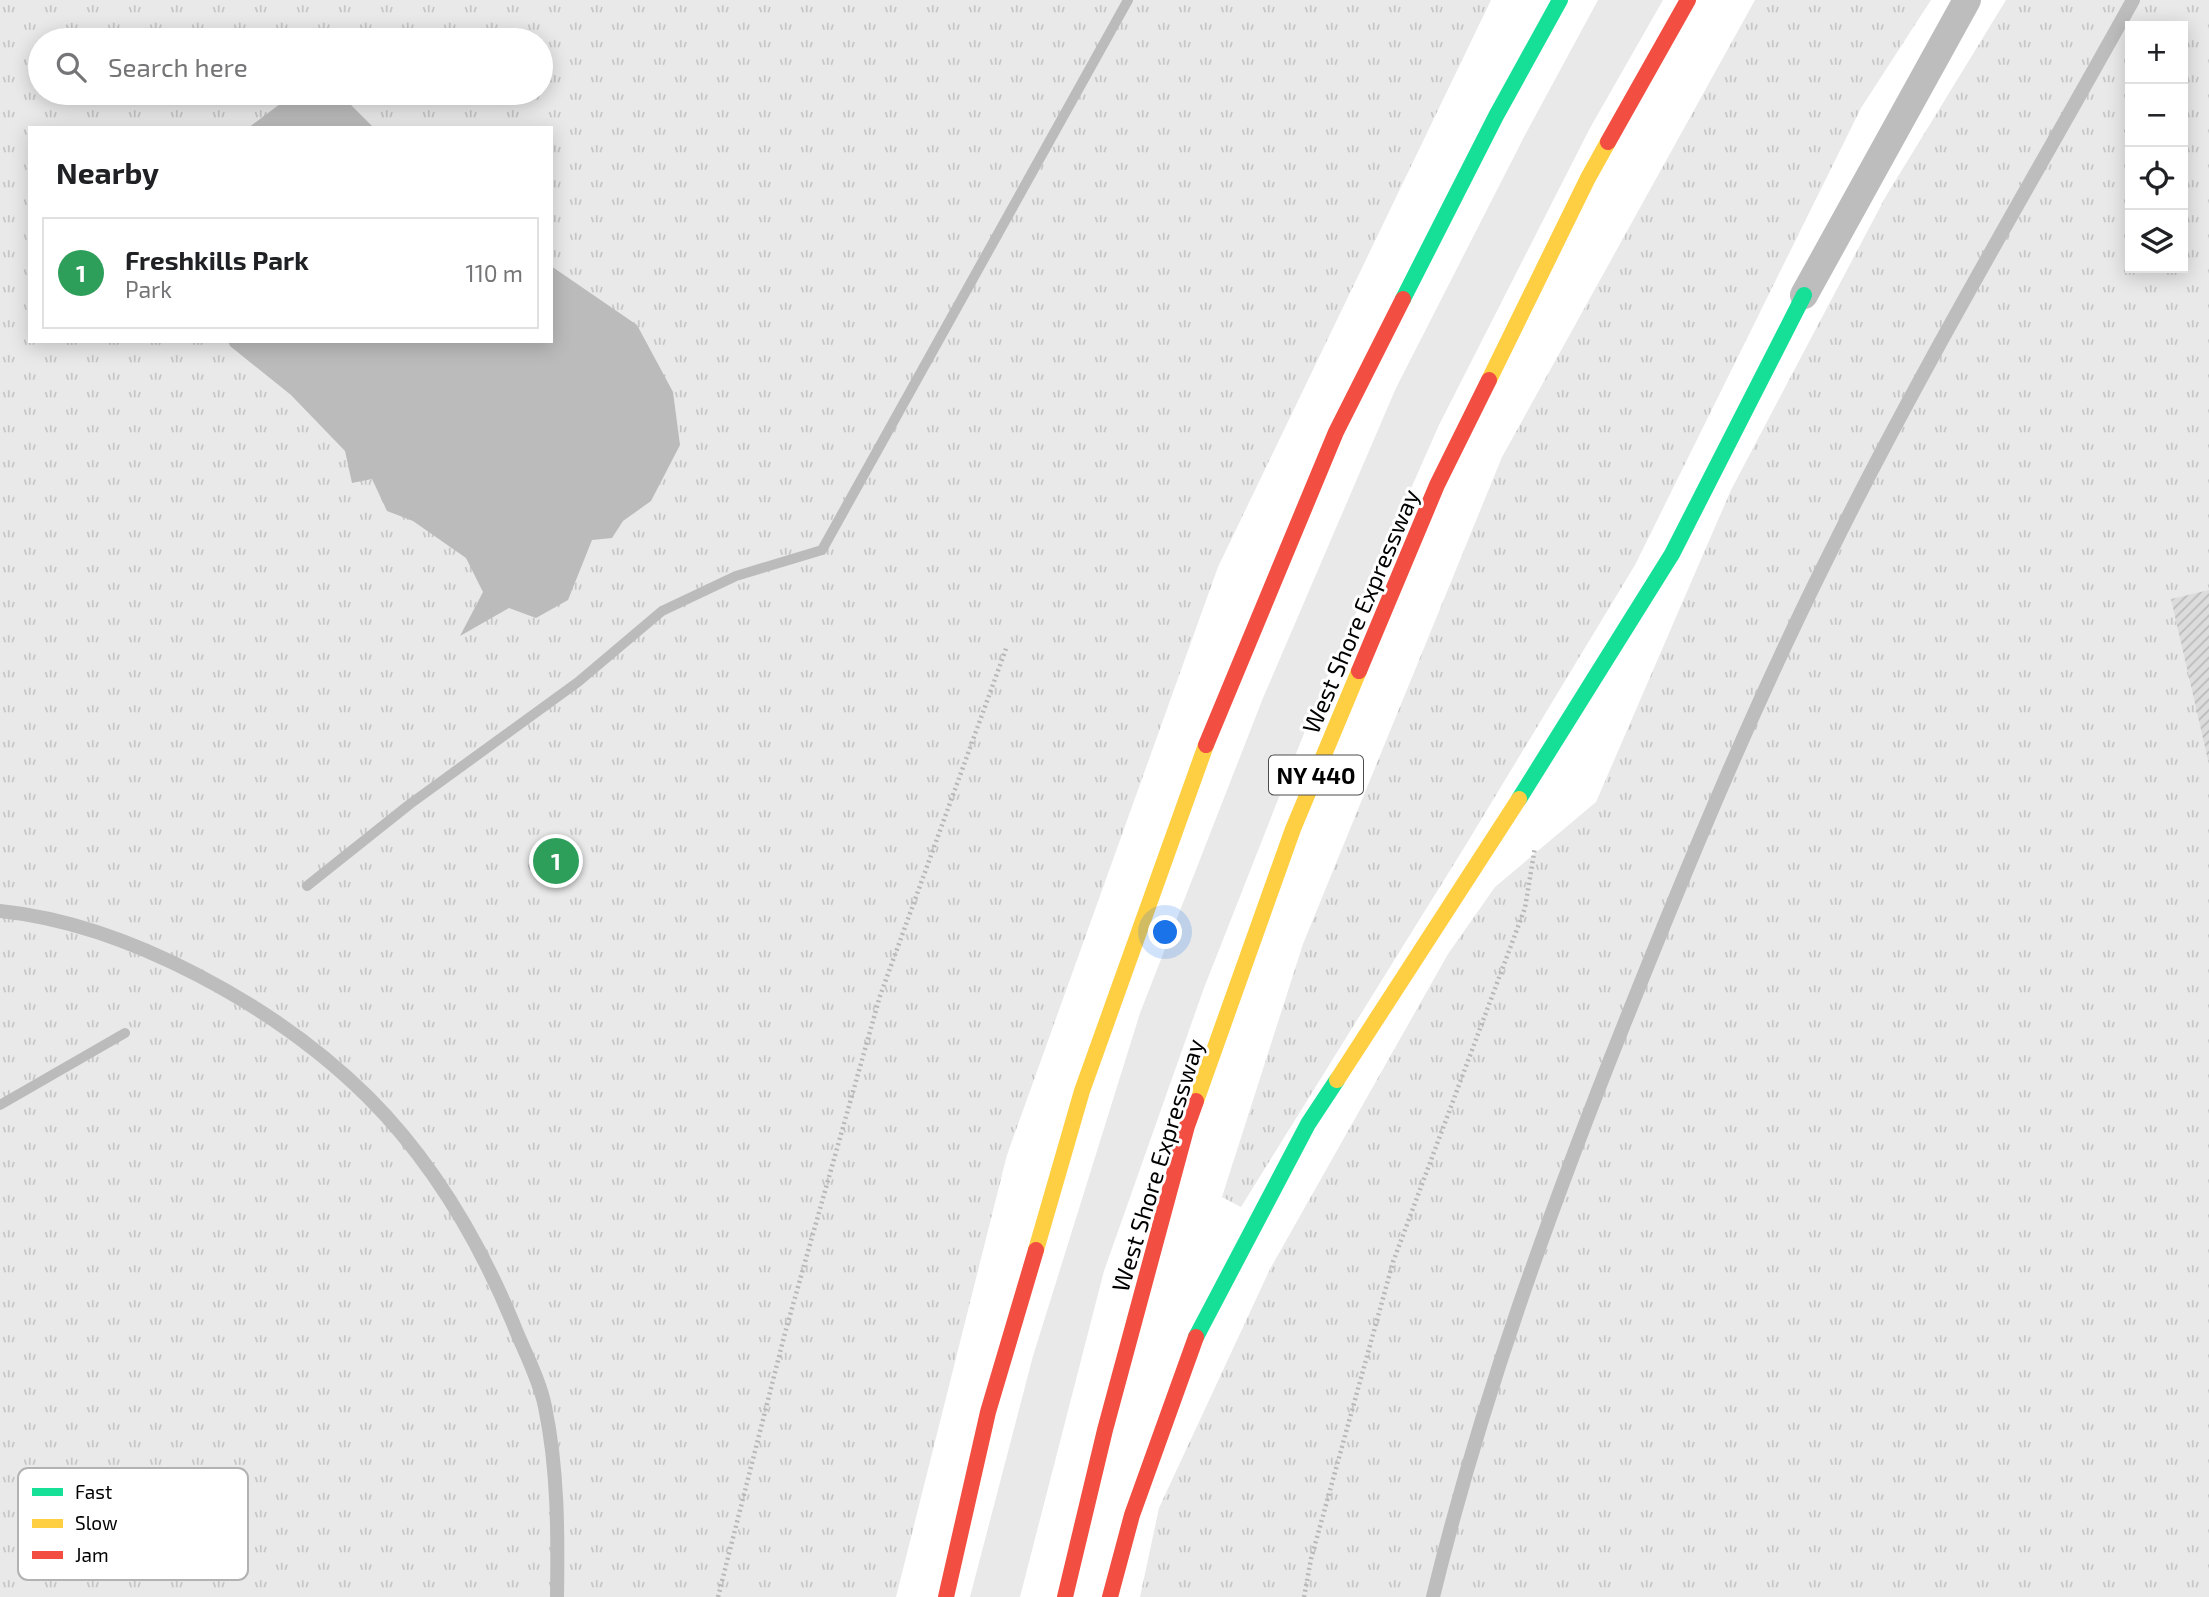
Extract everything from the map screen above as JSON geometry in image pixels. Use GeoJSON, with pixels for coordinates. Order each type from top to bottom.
{"type":"FeatureCollection","features":[{"type":"Feature","properties":{"kind":"highway"},"geometry":{"type":"LineString","coordinates":[[946,1597],[988,1412],[1082,1091],[1193,775],[1336,432],[1496,116],[1560,0]]}},
{"type":"Feature","properties":{"kind":"highway","name":"West Shore Expressway"},"geometry":{"type":"LineString","coordinates":[[1065,1597],[1105,1430],[1187,1126],[1293,829],[1437,485],[1588,178],[1688,0]]}},
{"type":"Feature","properties":{"kind":"highway"},"geometry":{"type":"LineString","coordinates":[[1110,1597],[1132,1515],[1195,1339],[1308,1124],[1552,747],[1672,554],[1804,295]]}},
{"type":"Feature","properties":{"kind":"street"},"geometry":{"type":"LineString","coordinates":[[1804,295],[1967,0]]}},
{"type":"Feature","properties":{"kind":"lane"},"geometry":{"type":"LineString","coordinates":[[1433,1597],[1492,1382],[1606,1068],[1696,844],[1781,654],[1831,551],[1916,389],[2133,0]]}},
{"type":"Feature","properties":{"kind":"lane"},"geometry":{"type":"LineString","coordinates":[[0,911],[21,913],[107,936],[174,962],[251,1007],[313,1049],[368,1097],[424,1162],[462,1221],[497,1285],[545,1404],[555,1479],[557,1597]]}},
{"type":"Feature","properties":{"kind":"path"},"geometry":{"type":"LineString","coordinates":[[718,1597],[785,1333],[880,996],[1007,646]]}},
{"type":"Feature","properties":{"kind":"path"},"geometry":{"type":"LineString","coordinates":[[1304,1597],[1311,1559],[1393,1262],[1525,908],[1536,841]]}},
{"type":"Feature","properties":{"kind":"green space"},"geometry":{"type":"Polygon","coordinates":[[[0,0],[1491,0],[1218,567],[1007,1155],[896,1597],[0,1597],[0,0]]]}},
{"type":"Feature","properties":{"kind":"green space"},"geometry":{"type":"Polygon","coordinates":[[[1598,0],[1663,0],[1590,128],[1439,425],[1314,708],[1204,988],[1104,1271],[1020,1597],[970,1597],[1033,1356],[1140,1013],[1263,698],[1396,388],[1525,135],[1598,0]]]}},
{"type":"Feature","properties":{"kind":"green space"},"geometry":{"type":"Polygon","coordinates":[[[1755,0],[1931,0],[1861,108],[1635,565],[1467,843],[1241,1207],[1222,1197],[1303,944],[1502,457],[1755,0]]]}},
{"type":"Feature","properties":{"kind":"green space"},"geometry":{"type":"Polygon","coordinates":[[[2006,0],[2209,0],[2209,1597],[1140,1597],[1159,1508],[1270,1269],[1448,954],[1495,887],[1596,802],[1731,490],[1886,196],[2006,0]]]}},
{"type":"Feature","properties":{"kind":"shaded area"},"geometry":{"type":"Polygon","coordinates":[[[279,105],[351,105],[372,126],[251,126],[279,105]]]}},
{"type":"Feature","properties":{"kind":"shaded area"},"geometry":{"type":"Polygon","coordinates":[[[553,267],[637,325],[673,392],[680,445],[651,501],[623,521],[612,538],[592,540],[568,600],[536,618],[509,608],[460,636],[483,592],[466,558],[413,521],[387,511],[372,479],[352,483],[345,451],[291,395],[229,343],[553,343],[553,267]]]}},
{"type":"Feature","properties":{"kind":"building"},"geometry":{"type":"Polygon","coordinates":[[[2209,590],[2209,760],[2208,760],[2171,599],[2209,590]]]}},
{"type":"Feature","properties":{"kind":"waterway"},"geometry":{"type":"LineString","coordinates":[[307,886],[410,804],[578,682],[662,611],[736,576],[822,550],[1128,0]]}},
{"type":"Feature","properties":{"kind":"waterway"},"geometry":{"type":"LineString","coordinates":[[0,1105],[125,1033]]}},
{"type":"Feature","properties":{"kind":"traffic: fast"},"geometry":{"type":"LineString","coordinates":[[1403,299],[1496,116],[1560,0]]}},
{"type":"Feature","properties":{"kind":"traffic: fast"},"geometry":{"type":"LineString","coordinates":[[1519,799],[1672,554],[1804,295]]}},
{"type":"Feature","properties":{"kind":"traffic: fast"},"geometry":{"type":"LineString","coordinates":[[1196,1337],[1308,1124],[1337,1080]]}},
{"type":"Feature","properties":{"kind":"traffic: slow"},"geometry":{"type":"LineString","coordinates":[[1489,380],[1608,142]]}},
{"type":"Feature","properties":{"kind":"traffic: slow"},"geometry":{"type":"LineString","coordinates":[[1196,1101],[1293,829],[1359,671]]}},
{"type":"Feature","properties":{"kind":"traffic: slow"},"geometry":{"type":"LineString","coordinates":[[1036,1250],[1082,1091],[1206,745]]}},
{"type":"Feature","properties":{"kind":"traffic: slow"},"geometry":{"type":"LineString","coordinates":[[1337,1080],[1519,799]]}},
{"type":"Feature","properties":{"kind":"traffic: jam"},"geometry":{"type":"LineString","coordinates":[[1608,142],[1688,0]]}},
{"type":"Feature","properties":{"kind":"traffic: jam"},"geometry":{"type":"LineString","coordinates":[[1206,745],[1336,432],[1403,299]]}},
{"type":"Feature","properties":{"kind":"traffic: jam"},"geometry":{"type":"LineString","coordinates":[[1359,671],[1437,485],[1489,380]]}},
{"type":"Feature","properties":{"kind":"traffic: jam"},"geometry":{"type":"LineString","coordinates":[[1065,1597],[1105,1430],[1196,1101]]}},
{"type":"Feature","properties":{"kind":"traffic: jam"},"geometry":{"type":"LineString","coordinates":[[946,1597],[988,1412],[1036,1250]]}},
{"type":"Feature","properties":{"kind":"traffic: jam"},"geometry":{"type":"LineString","coordinates":[[1110,1597],[1132,1515],[1196,1337]]}},
{"type":"Feature","properties":{"kind":"place","name":"Freshkills Park"},"geometry":{"type":"Point","coordinates":[556,861]}}]}
